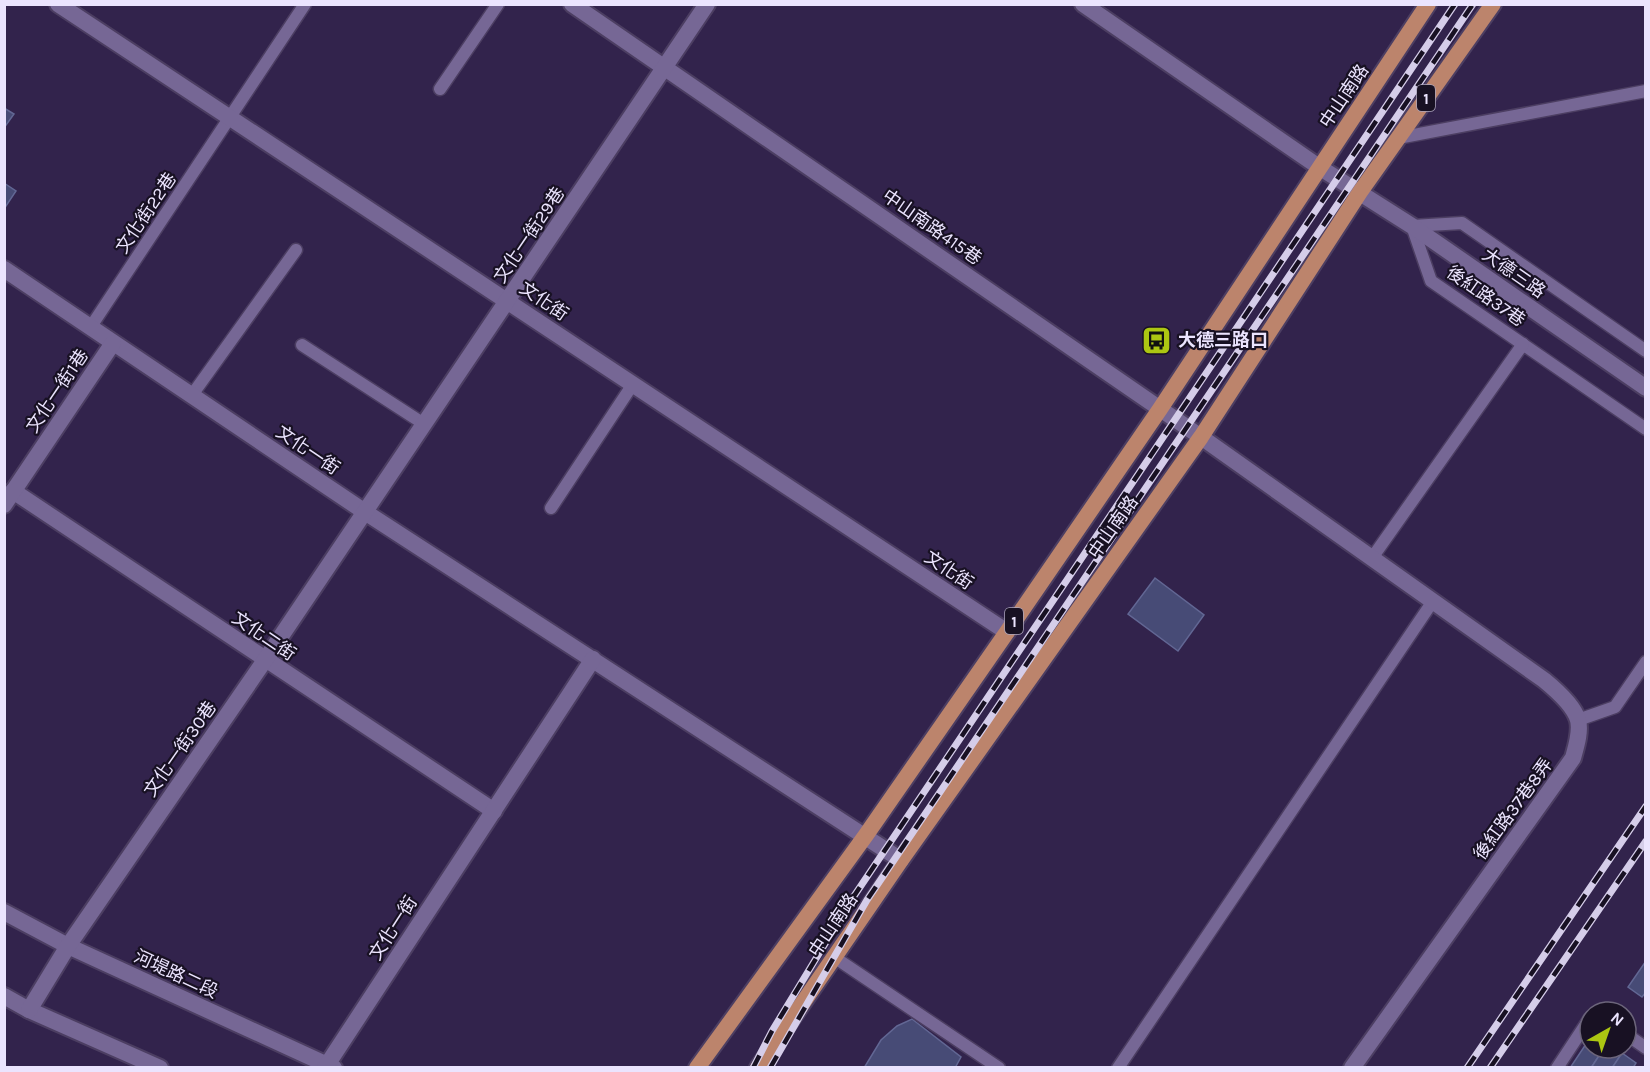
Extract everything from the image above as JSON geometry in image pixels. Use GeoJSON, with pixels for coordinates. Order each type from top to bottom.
{"type":"FeatureCollection","features":[{"type":"Feature","properties":{"kind":"main road","name":"中山南路"},"geometry":{"type":"LineString","coordinates":[[697,1068],[866,835],[1007,632],[1160,409],[1428,4]]}},
{"type":"Feature","properties":{"kind":"main road","name":"中山南路"},"geometry":{"type":"LineString","coordinates":[[758,1068],[901,860],[1201,437],[1360,192],[1493,4]]}},
{"type":"Feature","properties":{"kind":"street","name":"文化街"},"geometry":{"type":"LineString","coordinates":[[58,4],[1007,632]]}},
{"type":"Feature","properties":{"kind":"street"},"geometry":{"type":"LineString","coordinates":[[572,4],[666,68]]}},
{"type":"Feature","properties":{"kind":"street","name":"文化一街29巷"},"geometry":{"type":"LineString","coordinates":[[365,512],[707,4]]}},
{"type":"Feature","properties":{"kind":"street"},"geometry":{"type":"LineString","coordinates":[[1083,4],[1319,167]]}},
{"type":"Feature","properties":{"kind":"street","name":"中山南路415巷"},"geometry":{"type":"LineString","coordinates":[[666,68],[1201,437]]}},
{"type":"Feature","properties":{"kind":"street","name":"大德三路"},"geometry":{"type":"LineString","coordinates":[[1319,167],[1412,226],[1646,388]]}},
{"type":"Feature","properties":{"kind":"street","name":"文化一街"},"geometry":{"type":"LineString","coordinates":[[4,269],[365,512],[866,835],[901,860]]}},
{"type":"Feature","properties":{"kind":"street","name":"文化一街1巷"},"geometry":{"type":"LineString","coordinates":[[9,498],[113,343]]}},
{"type":"Feature","properties":{"kind":"street"},"geometry":{"type":"LineString","coordinates":[[1201,437],[1544,680],[1563,697],[1578,720]]}},
{"type":"Feature","properties":{"kind":"street","name":"文化二街"},"geometry":{"type":"LineString","coordinates":[[9,498],[265,660],[494,811]]}},
{"type":"Feature","properties":{"kind":"street","name":"文化一街30巷"},"geometry":{"type":"LineString","coordinates":[[29,1010],[68,946],[365,512]]}},
{"type":"Feature","properties":{"kind":"street","name":"文化一街"},"geometry":{"type":"LineString","coordinates":[[329,1066],[593,659]]}},
{"type":"Feature","properties":{"kind":"street","name":"後紅路37巷8弄"},"geometry":{"type":"LineString","coordinates":[[1352,1068],[1573,758],[1578,720]]}},
{"type":"Feature","properties":{"kind":"street","name":"河堤路二段"},"geometry":{"type":"LineString","coordinates":[[4,912],[68,946],[329,1066]]}},
{"type":"Feature","properties":{"kind":"street"},"geometry":{"type":"LineString","coordinates":[[4,996],[29,1010],[160,1068]]}},
{"type":"Feature","properties":{"kind":"lane","name":"文化街22巷"},"geometry":{"type":"LineString","coordinates":[[90,328],[305,4]]}},
{"type":"Feature","properties":{"kind":"lane"},"geometry":{"type":"LineString","coordinates":[[440,89],[498,4]]}},
{"type":"Feature","properties":{"kind":"lane"},"geometry":{"type":"LineString","coordinates":[[1398,138],[1646,91]]}},
{"type":"Feature","properties":{"kind":"lane"},"geometry":{"type":"LineString","coordinates":[[1412,226],[1462,223],[1646,351]]}},
{"type":"Feature","properties":{"kind":"lane","name":"後紅路37巷"},"geometry":{"type":"LineString","coordinates":[[1412,226],[1431,281],[1646,429]]}},
{"type":"Feature","properties":{"kind":"lane"},"geometry":{"type":"LineString","coordinates":[[192,395],[296,250]]}},
{"type":"Feature","properties":{"kind":"lane"},"geometry":{"type":"LineString","coordinates":[[1372,558],[1523,344]]}},
{"type":"Feature","properties":{"kind":"lane"},"geometry":{"type":"LineString","coordinates":[[302,345],[424,424]]}},
{"type":"Feature","properties":{"kind":"lane"},"geometry":{"type":"LineString","coordinates":[[551,508],[633,384]]}},
{"type":"Feature","properties":{"kind":"lane"},"geometry":{"type":"LineString","coordinates":[[1118,1068],[1433,601]]}},
{"type":"Feature","properties":{"kind":"lane"},"geometry":{"type":"LineString","coordinates":[[1578,720],[1615,707],[1646,662]]}},
{"type":"Feature","properties":{"kind":"lane"},"geometry":{"type":"LineString","coordinates":[[834,957],[999,1068]]}},
{"type":"Feature","properties":{"kind":"lane"},"geometry":{"type":"LineString","coordinates":[[1557,1068],[1578,1036]]}},
{"type":"Feature","properties":{"kind":"building"},"geometry":{"type":"Polygon","coordinates":[[[4,108],[14,114],[4,128],[4,108]]]}},
{"type":"Feature","properties":{"kind":"building"},"geometry":{"type":"Polygon","coordinates":[[[4,183],[16,191],[4,209],[4,183]]]}},
{"type":"Feature","properties":{"kind":"building"},"geometry":{"type":"Polygon","coordinates":[[[1155,578],[1204,615],[1178,651],[1128,614],[1155,578]]]}},
{"type":"Feature","properties":{"kind":"building"},"geometry":{"type":"Polygon","coordinates":[[[1646,961],[1646,992],[1642,997],[1628,987],[1646,961]]]}},
{"type":"Feature","properties":{"kind":"building"},"geometry":{"type":"Polygon","coordinates":[[[912,1019],[961,1057],[955,1068],[864,1068],[881,1040],[897,1026],[912,1019]]]}},
{"type":"Feature","properties":{"kind":"building"},"geometry":{"type":"Polygon","coordinates":[[[1578,1056],[1578,1060],[1596,1060],[1591,1068],[1570,1068],[1578,1056]]]}},
{"type":"Feature","properties":{"kind":"building"},"geometry":{"type":"Polygon","coordinates":[[[1596,1060],[1617,1060],[1612,1068],[1591,1068],[1596,1060]]]}},
{"type":"Feature","properties":{"kind":"building"},"geometry":{"type":"Polygon","coordinates":[[[1617,1060],[1632,1060],[1636,1063],[1633,1068],[1612,1068],[1617,1060]]]}},
{"type":"Feature","properties":{"kind":"railway"},"geometry":{"type":"LineString","coordinates":[[753,1068],[772,1031],[854,896],[1455,4]]}},
{"type":"Feature","properties":{"kind":"railway"},"geometry":{"type":"LineString","coordinates":[[770,1068],[867,900],[1473,4]]}},
{"type":"Feature","properties":{"kind":"railway"},"geometry":{"type":"LineString","coordinates":[[1467,1068],[1646,806]]}},
{"type":"Feature","properties":{"kind":"railway"},"geometry":{"type":"LineString","coordinates":[[1490,1068],[1646,841]]}},
{"type":"Feature","properties":{"kind":"place","name":"大德三路口"},"geometry":{"type":"Point","coordinates":[1157,340]}}]}
